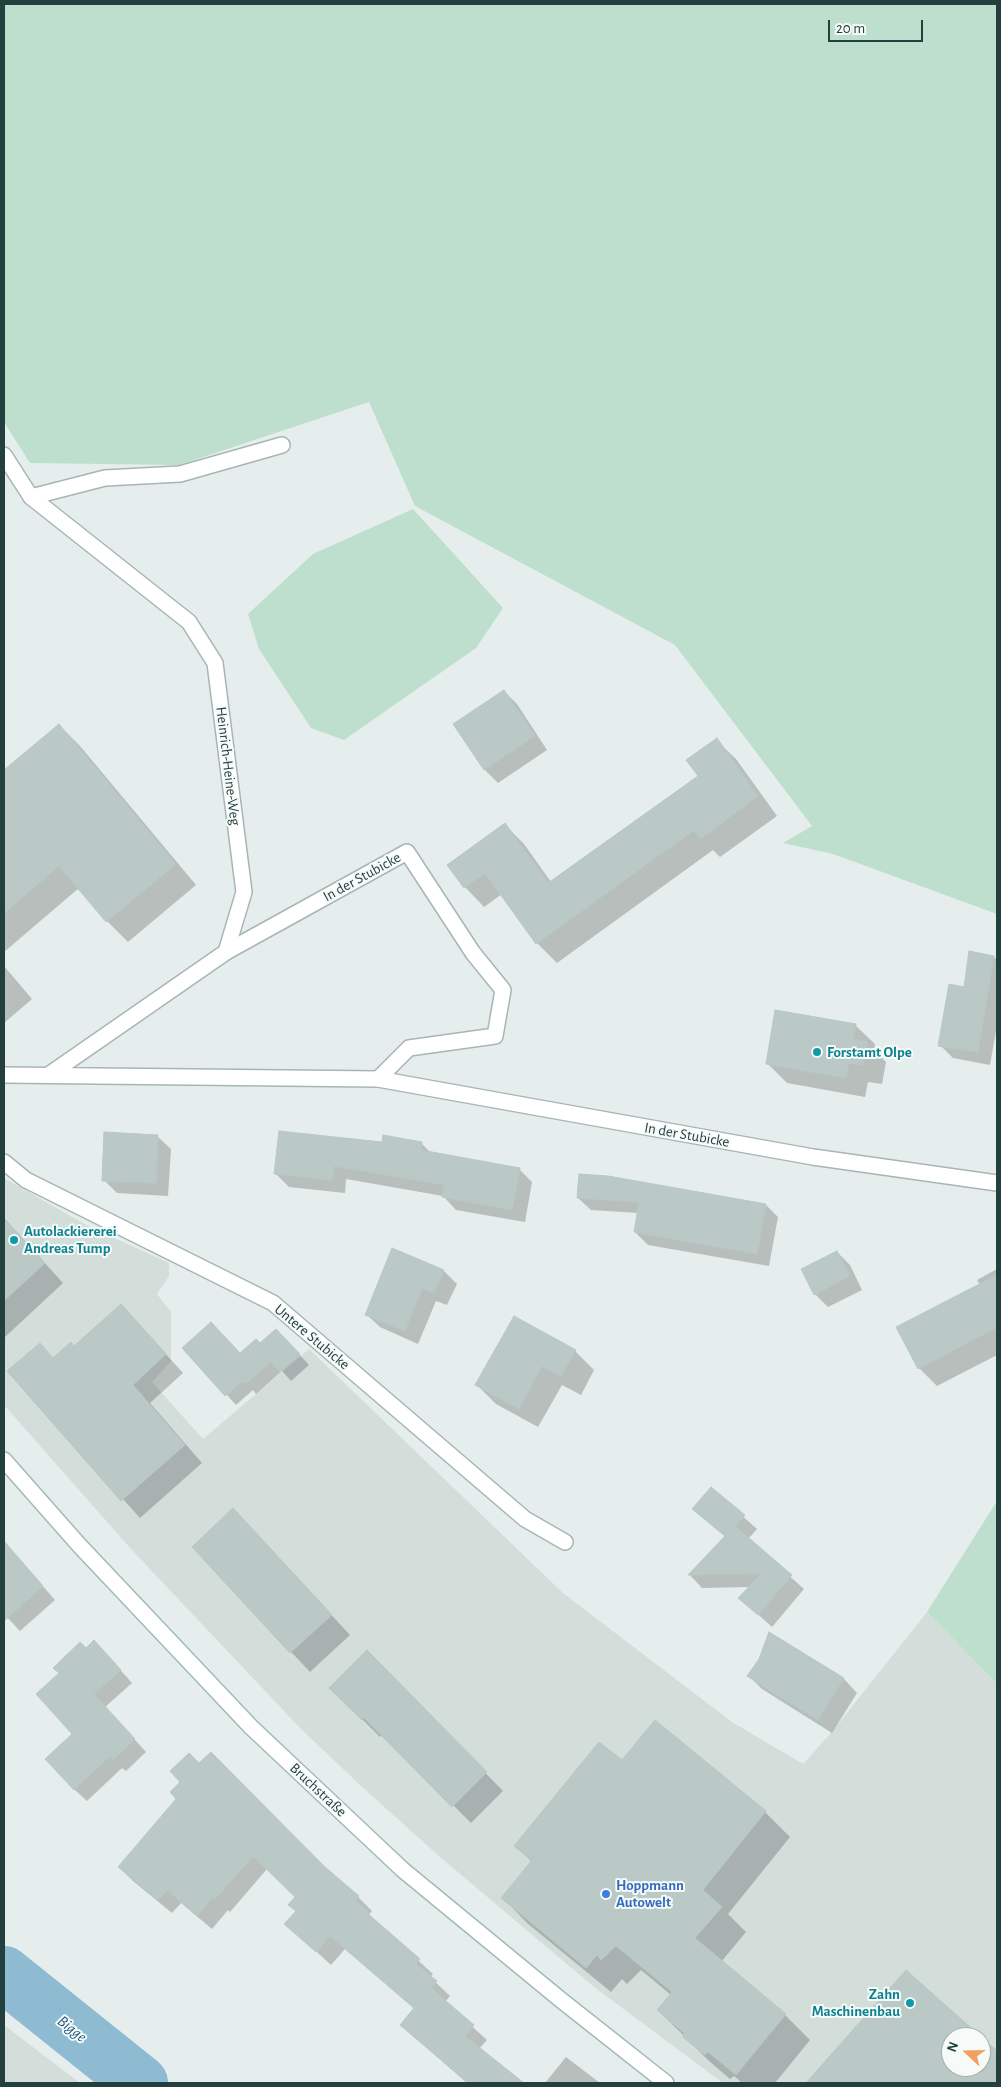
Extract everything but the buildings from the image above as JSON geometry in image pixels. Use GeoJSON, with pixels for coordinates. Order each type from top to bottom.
{"type":"FeatureCollection","features":[{"type":"Feature","properties":{"kind":"street"},"geometry":{"type":"LineString","coordinates":[[31,497],[105,478],[180,474],[282,444]]}},
{"type":"Feature","properties":{"kind":"street","name":"Heinrich-Heine-Weg"},"geometry":{"type":"LineString","coordinates":[[4,455],[31,497],[189,622],[215,662],[244,892],[226,952]]}},
{"type":"Feature","properties":{"kind":"street","name":"In der Stubicke"},"geometry":{"type":"LineString","coordinates":[[226,952],[407,852],[473,953],[502,990],[495,1036],[408,1048],[378,1079]]}},
{"type":"Feature","properties":{"kind":"street"},"geometry":{"type":"LineString","coordinates":[[50,1074],[226,952]]}},
{"type":"Feature","properties":{"kind":"street","name":"In der Stubicke"},"geometry":{"type":"LineString","coordinates":[[4,1075],[378,1079],[813,1157],[997,1183]]}},
{"type":"Feature","properties":{"kind":"street","name":"Untere Stubicke"},"geometry":{"type":"LineString","coordinates":[[4,1162],[26,1180],[273,1303],[525,1519],[565,1542]]}},
{"type":"Feature","properties":{"kind":"street","name":"Bruchstraße"},"geometry":{"type":"LineString","coordinates":[[4,1460],[79,1546],[258,1734],[403,1870],[561,2000],[666,2083]]}},
{"type":"Feature","properties":{"kind":"shaded area"},"geometry":{"type":"Polygon","coordinates":[[[4,1178],[88,1226],[169,1263],[169,1276],[157,1294],[171,1312],[171,1361],[152,1382],[203,1439],[309,1349],[563,1593],[732,1722],[803,1764],[831,1733],[927,1612],[997,1684],[997,2083],[723,2083],[594,1987],[440,1857],[361,1786],[301,1729],[131,1549],[4,1405],[4,1178]]]}},
{"type":"Feature","properties":{"kind":"shaded area"},"geometry":{"type":"Polygon","coordinates":[[[4,2025],[80,2083],[4,2083],[4,2025]]]}},
{"type":"Feature","properties":{"kind":"green space"},"geometry":{"type":"Polygon","coordinates":[[[4,4],[997,4],[997,914],[833,854],[783,843],[812,826],[675,645],[415,506],[369,402],[179,465],[30,463],[4,422],[4,4]]]}},
{"type":"Feature","properties":{"kind":"green space"},"geometry":{"type":"Polygon","coordinates":[[[413,509],[503,608],[476,648],[344,740],[311,728],[259,649],[248,614],[313,554],[413,509]]]}},
{"type":"Feature","properties":{"kind":"green space"},"geometry":{"type":"Polygon","coordinates":[[[997,1501],[997,1684],[927,1612],[997,1501]]]}},
{"type":"Feature","properties":{"kind":"waterway","name":"Bigge"},"geometry":{"type":"LineString","coordinates":[[4,1974],[140,2083]]}},
{"type":"Feature","properties":{"kind":"place","name":"Forstamt Olpe"},"geometry":{"type":"Point","coordinates":[817,1052]}},
{"type":"Feature","properties":{"kind":"place","name":"Autolackiererei Andreas Tump"},"geometry":{"type":"Point","coordinates":[14,1240]}},
{"type":"Feature","properties":{"kind":"place","name":"Hoppmann Autowelt"},"geometry":{"type":"Point","coordinates":[606,1894]}},
{"type":"Feature","properties":{"kind":"place","name":"Zahn Maschinenbau"},"geometry":{"type":"Point","coordinates":[910,2003]}}]}
